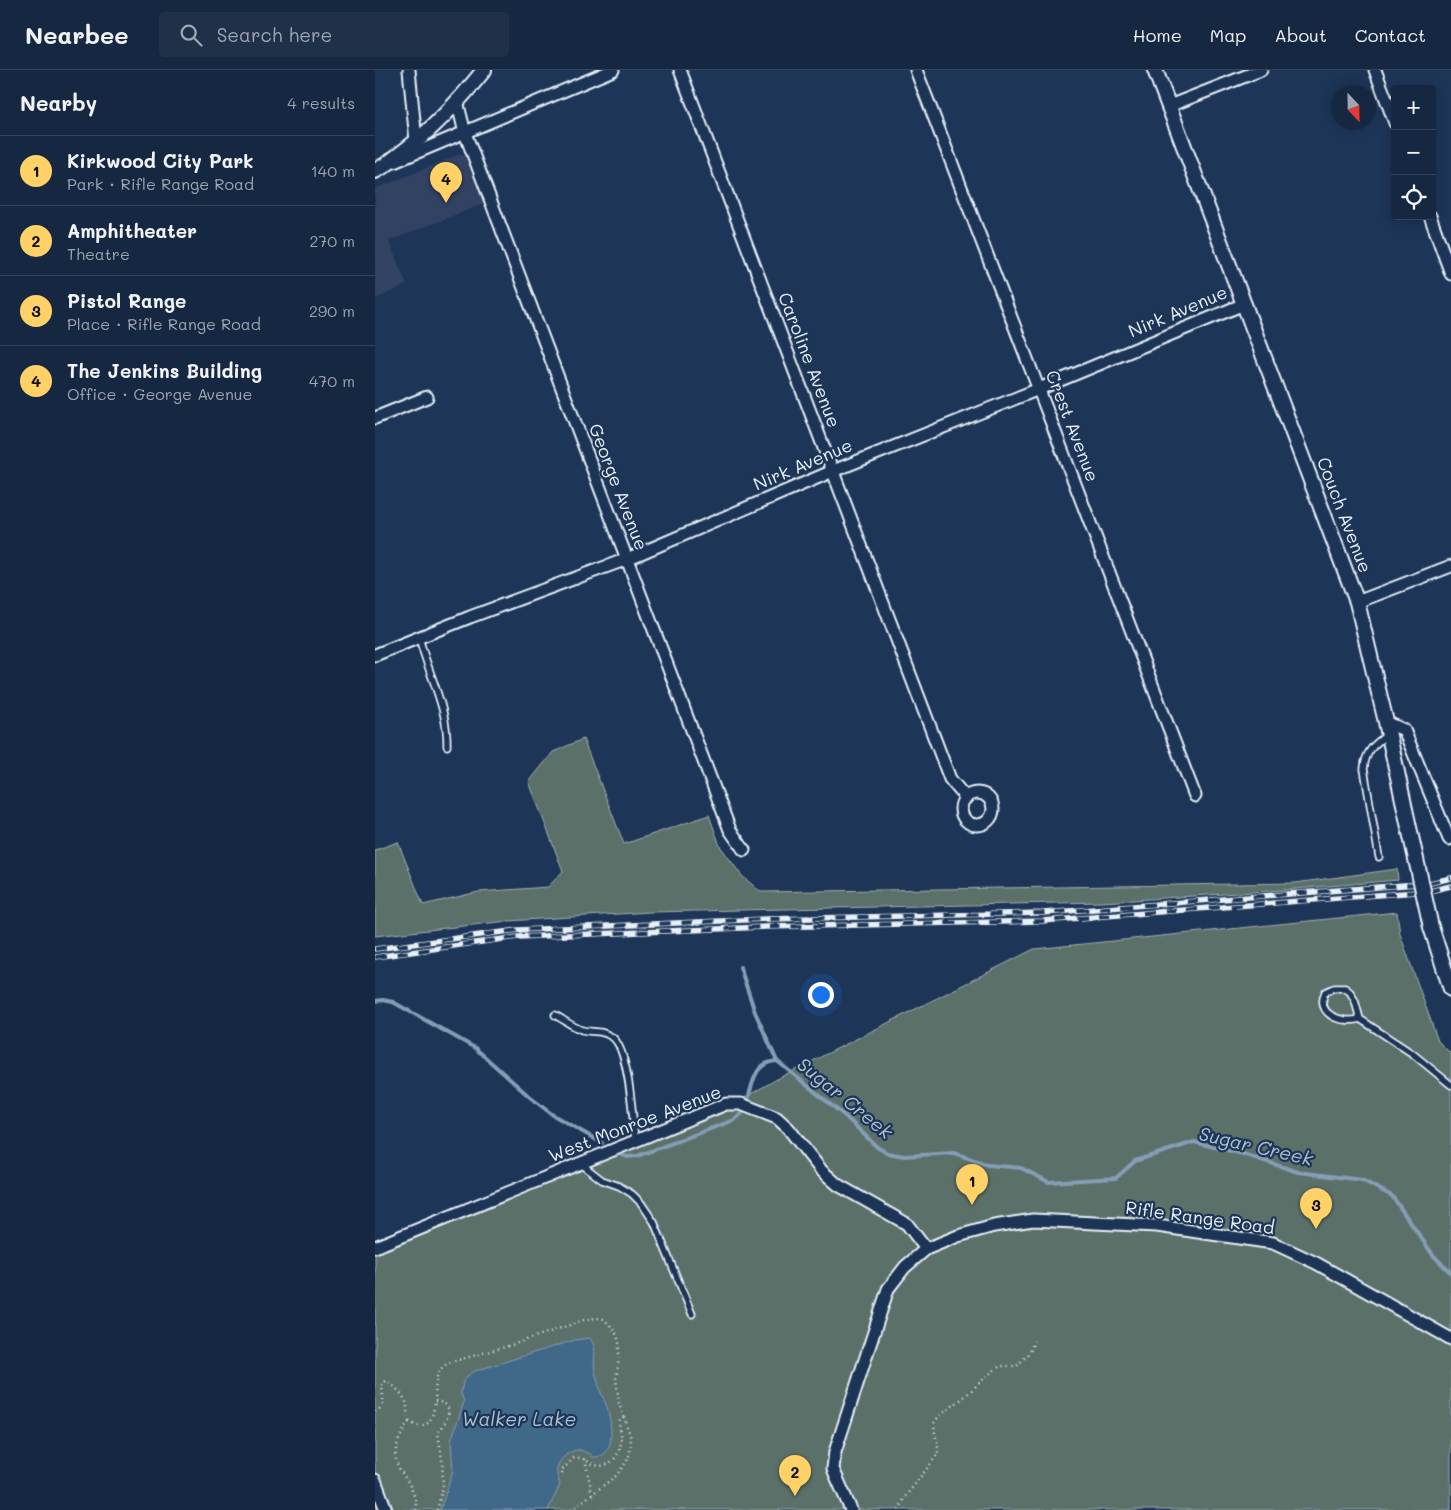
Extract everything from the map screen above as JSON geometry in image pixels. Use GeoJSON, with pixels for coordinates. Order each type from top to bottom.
{"type":"FeatureCollection","features":[{"type":"Feature","properties":{"kind":"street"},"geometry":{"type":"LineString","coordinates":[[409,70],[416,142]]}},
{"type":"Feature","properties":{"kind":"street"},"geometry":{"type":"LineString","coordinates":[[378,169],[416,142],[457,101],[484,70]]}},
{"type":"Feature","properties":{"kind":"street"},"geometry":{"type":"LineString","coordinates":[[378,169],[613,70]]}},
{"type":"Feature","properties":{"kind":"street","name":"Caroline Avenue"},"geometry":{"type":"LineString","coordinates":[[680,70],[950,779],[966,798]]}},
{"type":"Feature","properties":{"kind":"street","name":"Crest Avenue"},"geometry":{"type":"LineString","coordinates":[[916,70],[1195,796]]}},
{"type":"Feature","properties":{"kind":"street","name":"Couch Avenue"},"geometry":{"type":"LineString","coordinates":[[1155,70],[1357,602],[1388,728],[1431,927],[1451,988]]}},
{"type":"Feature","properties":{"kind":"street"},"geometry":{"type":"LineString","coordinates":[[1169,106],[1261,70]]}},
{"type":"Feature","properties":{"kind":"street"},"geometry":{"type":"LineString","coordinates":[[1375,70],[1391,112]]}},
{"type":"Feature","properties":{"kind":"street","name":"George Avenue"},"geometry":{"type":"LineString","coordinates":[[457,101],[465,133],[730,830],[745,850]]}},
{"type":"Feature","properties":{"kind":"street"},"geometry":{"type":"LineString","coordinates":[[1431,220],[1451,274]]}},
{"type":"Feature","properties":{"kind":"street","name":"Nirk Avenue"},"geometry":{"type":"LineString","coordinates":[[375,655],[627,559],[833,471],[1039,389],[1244,304]]}},
{"type":"Feature","properties":{"kind":"street"},"geometry":{"type":"LineString","coordinates":[[375,418],[427,397]]}},
{"type":"Feature","properties":{"kind":"street"},"geometry":{"type":"LineString","coordinates":[[1357,602],[1451,566]]}},
{"type":"Feature","properties":{"kind":"street"},"geometry":{"type":"LineString","coordinates":[[1388,728],[1405,730],[1449,839]]}},
{"type":"Feature","properties":{"kind":"street","name":"West Monroe Avenue"},"geometry":{"type":"LineString","coordinates":[[375,1247],[726,1104],[741,1104],[777,1118],[788,1128],[821,1170],[838,1185],[907,1224],[926,1249]]}},
{"type":"Feature","properties":{"kind":"street","name":"Rifle Range Road"},"geometry":{"type":"LineString","coordinates":[[851,1510],[833,1469],[835,1452],[888,1289],[905,1267],[926,1249],[958,1236],[994,1226],[1033,1220],[1157,1226],[1273,1243],[1316,1263],[1451,1339]]}},
{"type":"Feature","properties":{"kind":"street"},"geometry":{"type":"LineString","coordinates":[[375,1480],[386,1510]]}},
{"type":"Feature","properties":{"kind":"lane"},"geometry":{"type":"LineString","coordinates":[[419,637],[432,679],[442,703],[446,723],[447,746]]}},
{"type":"Feature","properties":{"kind":"lane"},"geometry":{"type":"LineString","coordinates":[[1379,857],[1364,769],[1365,758],[1388,728]]}},
{"type":"Feature","properties":{"kind":"lane"},"geometry":{"type":"LineString","coordinates":[[1361,1019],[1355,1001],[1350,992],[1345,988],[1334,988],[1325,992],[1322,999],[1323,1007],[1329,1015],[1341,1020],[1361,1019],[1413,1054],[1451,1085]]}},
{"type":"Feature","properties":{"kind":"lane"},"geometry":{"type":"LineString","coordinates":[[555,1015],[583,1030],[602,1031],[615,1038],[629,1078],[635,1141]]}},
{"type":"Feature","properties":{"kind":"lane"},"geometry":{"type":"LineString","coordinates":[[580,1163],[602,1180],[619,1186],[632,1194],[641,1203],[654,1222],[692,1314]]}},
{"type":"Feature","properties":{"kind":"path"},"geometry":{"type":"LineString","coordinates":[[409,1422],[418,1426],[427,1424],[433,1413],[436,1379],[439,1370],[444,1365],[512,1345],[565,1326],[597,1318],[608,1322],[617,1335],[620,1353],[616,1379],[619,1403],[631,1438],[630,1453],[627,1461],[616,1476],[571,1510]]}},
{"type":"Feature","properties":{"kind":"path"},"geometry":{"type":"LineString","coordinates":[[900,1509],[905,1497],[938,1454],[934,1423],[939,1416],[1000,1366],[1017,1366],[1030,1352],[1035,1341]]}},
{"type":"Feature","properties":{"kind":"path"},"geometry":{"type":"LineString","coordinates":[[375,1412],[382,1407],[384,1402],[382,1384],[386,1381],[389,1382],[405,1400],[409,1422],[402,1433],[395,1453],[399,1467],[414,1497],[416,1510]]}},
{"type":"Feature","properties":{"kind":"path"},"geometry":{"type":"LineString","coordinates":[[435,1401],[443,1402],[447,1405],[449,1412],[447,1420],[438,1434],[442,1458],[443,1487],[437,1510]]}},
{"type":"Feature","properties":{"kind":"path"},"geometry":{"type":"LineString","coordinates":[[562,1474],[562,1470],[570,1460],[578,1457],[594,1465],[601,1466],[611,1462],[615,1458],[621,1444],[619,1422],[624,1417]]}},
{"type":"Feature","properties":{"kind":"path"},"geometry":{"type":"LineString","coordinates":[[585,1459],[592,1494]]}},
{"type":"Feature","properties":{"kind":"shaded area"},"geometry":{"type":"Polygon","coordinates":[[[458,155],[468,158],[486,203],[389,241],[407,285],[375,299],[375,189],[458,155]]]}},
{"type":"Feature","properties":{"kind":"green space"},"geometry":{"type":"Polygon","coordinates":[[[583,739],[624,844],[709,815],[720,846],[742,876],[761,892],[1295,883],[1397,869],[1398,880],[1103,902],[650,912],[508,921],[375,936],[375,850],[398,842],[423,905],[478,892],[548,887],[563,871],[529,782],[553,752],[583,739]]]}},
{"type":"Feature","properties":{"kind":"green space"},"geometry":{"type":"Polygon","coordinates":[[[1397,912],[1400,934],[1438,1041],[1451,1054],[1451,1510],[375,1510],[375,1253],[721,1111],[777,1079],[1034,949],[1397,912]]]}},
{"type":"Feature","properties":{"kind":"water","name":"Walker Lake"},"geometry":{"type":"Polygon","coordinates":[[[590,1338],[595,1351],[595,1371],[611,1425],[609,1448],[605,1453],[592,1457],[591,1454],[576,1450],[567,1454],[560,1461],[557,1476],[560,1485],[548,1510],[440,1510],[453,1471],[451,1441],[464,1402],[461,1393],[463,1382],[467,1376],[475,1371],[575,1340],[590,1338]]]}},
{"type":"Feature","properties":{"kind":"waterway","name":"Sugar Creek"},"geometry":{"type":"LineString","coordinates":[[740,967],[755,1012],[777,1061],[846,1117],[877,1147],[887,1153],[904,1156],[954,1153],[988,1165],[1021,1168],[1049,1182],[1116,1178],[1135,1161],[1194,1142],[1243,1154],[1298,1172],[1362,1180],[1392,1196],[1433,1255],[1451,1273]]}},
{"type":"Feature","properties":{"kind":"waterway","name":"Sugar Creek"},"geometry":{"type":"LineString","coordinates":[[375,1001],[393,1002],[475,1048],[553,1115],[602,1143]]}},
{"type":"Feature","properties":{"kind":"waterway","name":"Sugar Creek"},"geometry":{"type":"LineString","coordinates":[[622,1155],[627,1157],[637,1156],[734,1120],[743,1112],[753,1080],[761,1067],[777,1061]]}},
{"type":"Feature","properties":{"kind":"railway"},"geometry":{"type":"LineString","coordinates":[[375,949],[518,930],[766,919],[1043,913],[1430,883],[1451,878]]}},
{"type":"Feature","properties":{"kind":"railway"},"geometry":{"type":"LineString","coordinates":[[375,957],[518,937],[766,927],[1042,921],[1430,891],[1451,886]]}},
{"type":"Feature","properties":{"kind":"place","name":"The Jenkins Building"},"geometry":{"type":"Point","coordinates":[446,203]}},
{"type":"Feature","properties":{"kind":"place","name":"Kirkwood City Park"},"geometry":{"type":"Point","coordinates":[972,1205]}},
{"type":"Feature","properties":{"kind":"place","name":"Pistol Range"},"geometry":{"type":"Point","coordinates":[1316,1229]}},
{"type":"Feature","properties":{"kind":"place","name":"Amphitheater"},"geometry":{"type":"Point","coordinates":[795,1496]}}]}
